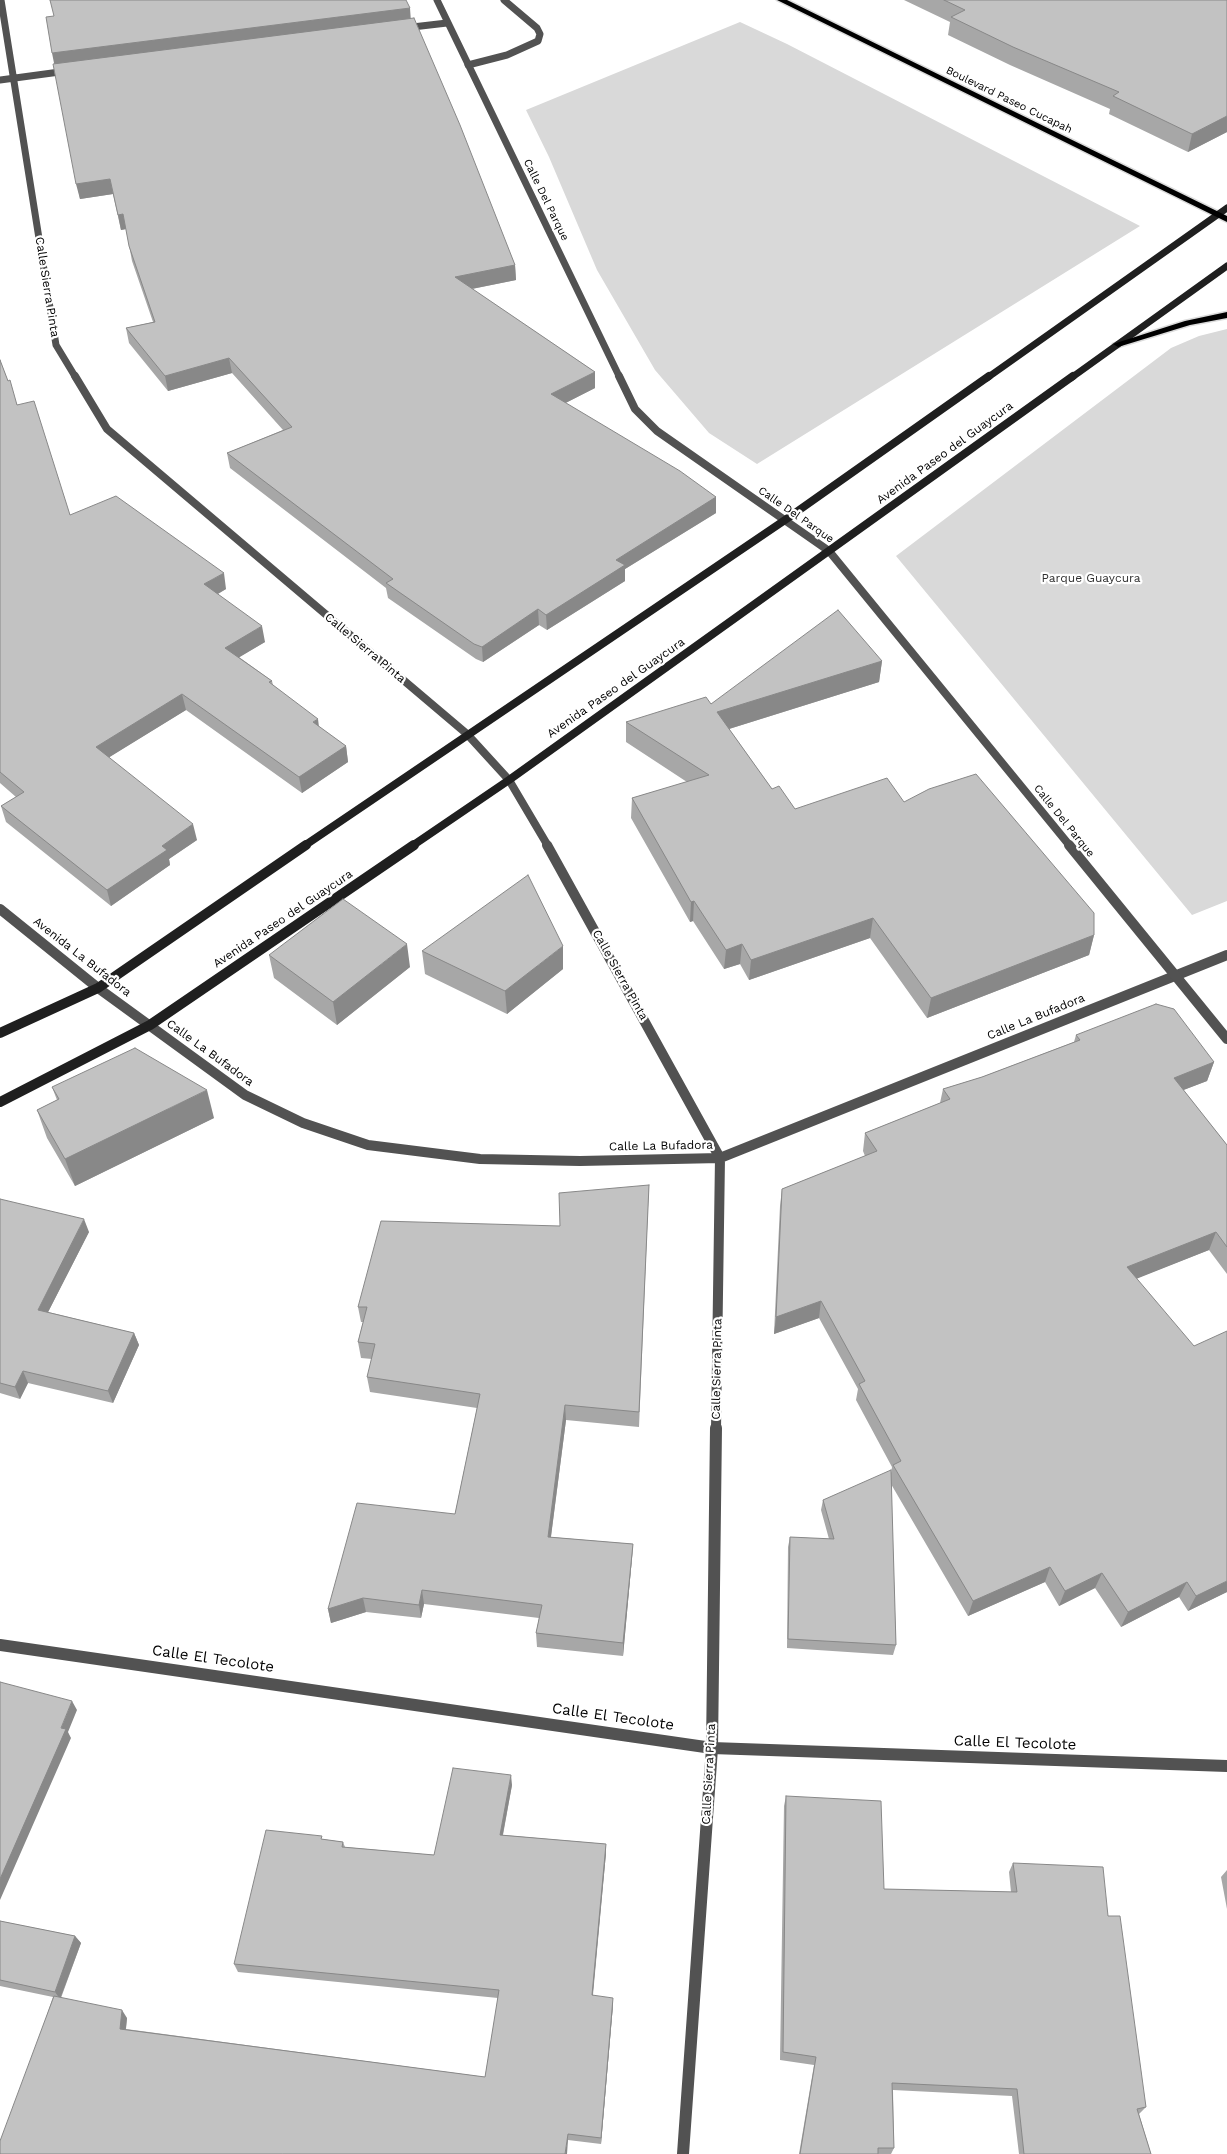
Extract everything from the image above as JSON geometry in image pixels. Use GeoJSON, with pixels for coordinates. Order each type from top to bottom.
{"type":"FeatureCollection","features":[{"type":"Feature","properties":{"kind":"main road","name":"Boulevard Paseo Cucapah"},"geometry":{"type":"LineString","coordinates":[[781,0],[1227,219]]}},
{"type":"Feature","properties":{"kind":"main road"},"geometry":{"type":"LineString","coordinates":[[0,1033],[98,988],[467,734],[785,520],[1227,208]]}},
{"type":"Feature","properties":{"kind":"main road","name":"Avenida Paseo del Guaycura"},"geometry":{"type":"LineString","coordinates":[[0,1102],[150,1024],[509,780],[1227,266]]}},
{"type":"Feature","properties":{"kind":"main road"},"geometry":{"type":"LineString","coordinates":[[1118,344],[1188,323],[1227,315]]}},
{"type":"Feature","properties":{"kind":"street","name":"Calle Sierra Pinta"},"geometry":{"type":"LineString","coordinates":[[1,0],[15,78],[56,345],[107,429],[467,734],[509,780],[530,814],[720,1158],[712,1748],[684,2154]]}},
{"type":"Feature","properties":{"kind":"street","name":"Calle Del Parque"},"geometry":{"type":"LineString","coordinates":[[437,0],[635,409],[657,431],[686,453],[829,552],[1227,1039]]}},
{"type":"Feature","properties":{"kind":"street"},"geometry":{"type":"LineString","coordinates":[[468,65],[506,55],[538,42],[540,34],[537,28],[504,0]]}},
{"type":"Feature","properties":{"kind":"street"},"geometry":{"type":"LineString","coordinates":[[398,29],[448,23]]}},
{"type":"Feature","properties":{"kind":"street"},"geometry":{"type":"LineString","coordinates":[[0,80],[74,70]]}},
{"type":"Feature","properties":{"kind":"street","name":"Avenida La Bufadora"},"geometry":{"type":"LineString","coordinates":[[0,909],[98,988],[150,1024]]}},
{"type":"Feature","properties":{"kind":"street","name":"Calle La Bufadora"},"geometry":{"type":"LineString","coordinates":[[150,1024],[245,1095],[303,1123],[368,1145],[480,1159],[580,1161],[720,1158],[1227,954]]}},
{"type":"Feature","properties":{"kind":"street","name":"Calle El Tecolote"},"geometry":{"type":"LineString","coordinates":[[0,1645],[712,1748],[1227,1766]]}},
{"type":"Feature","properties":{"kind":"green space"},"geometry":{"type":"Polygon","coordinates":[[[740,22],[787,44],[1140,226],[757,464],[709,433],[655,370],[597,270],[549,157],[526,110],[740,22]]]}},
{"type":"Feature","properties":{"kind":"green space","name":"Parque Guaycura"},"geometry":{"type":"Polygon","coordinates":[[[1227,329],[1227,901],[1192,915],[896,556],[1171,348],[1199,336],[1227,329]]]}},
{"type":"Feature","properties":{"kind":"building"},"geometry":{"type":"Polygon","coordinates":[[[50,0],[406,0],[410,8],[52,53],[46,17],[54,16],[50,0]]]}},
{"type":"Feature","properties":{"kind":"building"},"geometry":{"type":"Polygon","coordinates":[[[944,0],[1227,0],[1227,116],[1192,134],[1113,96],[1119,92],[1013,47],[951,17],[965,10],[944,0]]]}},
{"type":"Feature","properties":{"kind":"building"},"geometry":{"type":"Polygon","coordinates":[[[414,18],[460,125],[515,265],[455,277],[595,372],[551,394],[680,471],[716,497],[616,560],[625,565],[546,615],[538,609],[482,647],[474,644],[386,583],[393,579],[227,453],[292,427],[229,358],[165,376],[126,328],[155,322],[129,246],[123,214],[118,215],[110,179],[76,184],[53,64],[414,18]]]}},
{"type":"Feature","properties":{"kind":"building"},"geometry":{"type":"Polygon","coordinates":[[[0,360],[8,381],[10,380],[17,405],[34,401],[70,515],[116,496],[224,573],[204,584],[262,626],[225,648],[272,681],[269,682],[318,719],[313,722],[346,746],[299,777],[182,694],[96,747],[193,824],[162,846],[167,850],[107,890],[1,806],[24,792],[0,772],[0,360]]]}},
{"type":"Feature","properties":{"kind":"building"},"geometry":{"type":"Polygon","coordinates":[[[838,610],[882,661],[717,712],[772,789],[779,786],[795,809],[887,778],[904,802],[929,789],[976,774],[1094,913],[1094,935],[931,998],[873,918],[751,960],[742,944],[726,950],[694,901],[691,902],[632,798],[709,775],[626,722],[706,697],[711,704],[838,610]]]}},
{"type":"Feature","properties":{"kind":"building"},"geometry":{"type":"Polygon","coordinates":[[[528,875],[563,946],[505,991],[422,951],[528,875]]]}},
{"type":"Feature","properties":{"kind":"building"},"geometry":{"type":"Polygon","coordinates":[[[343,899],[407,944],[333,1002],[269,955],[343,899]]]}},
{"type":"Feature","properties":{"kind":"building"},"geometry":{"type":"Polygon","coordinates":[[[1156,1004],[1174,1009],[1214,1062],[1174,1078],[1227,1145],[1227,1247],[1216,1232],[1127,1267],[1194,1346],[1227,1331],[1227,1581],[1196,1596],[1187,1582],[1128,1612],[1102,1573],[1065,1591],[1050,1567],[973,1601],[893,1465],[901,1461],[859,1384],[865,1381],[821,1301],[776,1317],[782,1189],[877,1151],[865,1133],[950,1099],[943,1089],[982,1077],[1080,1040],[1076,1035],[1156,1004]]]}},
{"type":"Feature","properties":{"kind":"building"},"geometry":{"type":"Polygon","coordinates":[[[135,1048],[207,1090],[65,1159],[37,1110],[59,1099],[52,1087],[135,1048]]]}},
{"type":"Feature","properties":{"kind":"building"},"geometry":{"type":"Polygon","coordinates":[[[649,1185],[639,1412],[565,1405],[548,1537],[633,1544],[623,1643],[536,1633],[542,1605],[422,1590],[419,1605],[363,1598],[328,1609],[357,1503],[455,1514],[480,1394],[367,1377],[375,1344],[358,1342],[367,1307],[358,1307],[381,1221],[560,1226],[559,1193],[649,1185]]]}},
{"type":"Feature","properties":{"kind":"building"},"geometry":{"type":"Polygon","coordinates":[[[0,1199],[84,1219],[38,1310],[134,1333],[108,1391],[23,1371],[15,1387],[0,1383],[0,1199]]]}},
{"type":"Feature","properties":{"kind":"building"},"geometry":{"type":"Polygon","coordinates":[[[891,1470],[896,1645],[788,1639],[790,1537],[834,1539],[823,1500],[891,1470]]]}},
{"type":"Feature","properties":{"kind":"building"},"geometry":{"type":"Polygon","coordinates":[[[0,1682],[72,1701],[61,1728],[66,1729],[0,1879],[0,1682]]]}},
{"type":"Feature","properties":{"kind":"building"},"geometry":{"type":"Polygon","coordinates":[[[453,1768],[511,1775],[500,1835],[606,1844],[592,1995],[613,1998],[601,2138],[568,2134],[565,2154],[0,2154],[0,2141],[54,1996],[122,2010],[120,2029],[485,2077],[499,1990],[234,1964],[266,1830],[322,1836],[321,1839],[343,1842],[342,1847],[434,1855],[453,1768]]]}},
{"type":"Feature","properties":{"kind":"building"},"geometry":{"type":"Polygon","coordinates":[[[786,1796],[881,1801],[884,1889],[1017,1892],[1013,1863],[1103,1867],[1108,1916],[1120,1916],[1146,2107],[1137,2109],[1151,2154],[1024,2154],[1017,2089],[892,2083],[894,2148],[878,2148],[878,2154],[800,2154],[816,2057],[783,2052],[786,1796]]]}},
{"type":"Feature","properties":{"kind":"building"},"geometry":{"type":"Polygon","coordinates":[[[0,1921],[75,1936],[55,1992],[0,1980],[0,1921]]]}}]}
